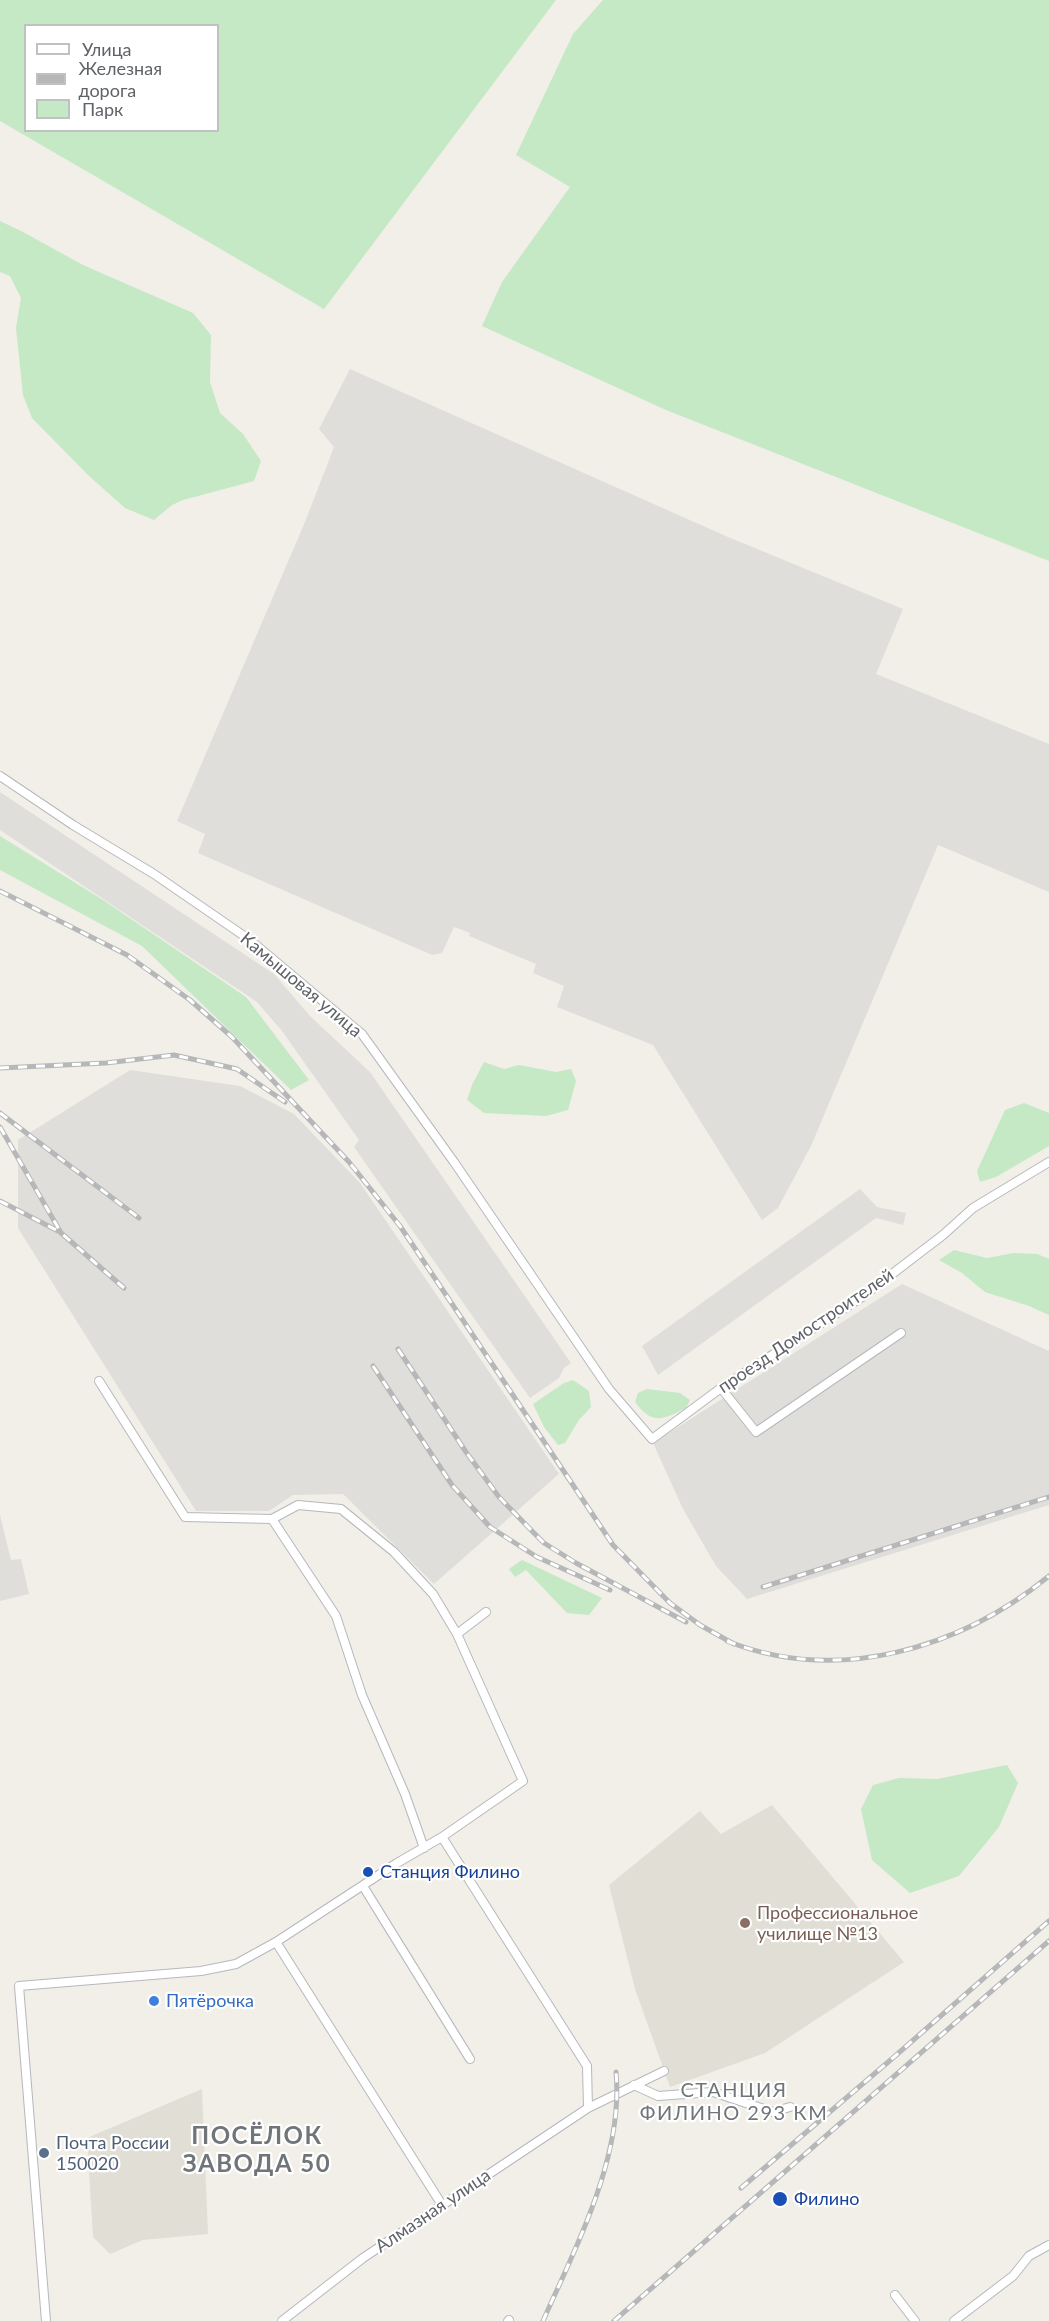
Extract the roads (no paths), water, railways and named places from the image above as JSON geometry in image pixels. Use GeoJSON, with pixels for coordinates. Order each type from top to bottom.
{"type":"FeatureCollection","features":[{"type":"Feature","properties":{"kind":"street","name":"Камышовая улица"},"geometry":{"type":"LineString","coordinates":[[0,776],[73,825],[154,874],[250,940],[362,1034],[454,1162],[609,1389],[652,1439]]}},
{"type":"Feature","properties":{"kind":"street","name":"проезд Домостроителей"},"geometry":{"type":"LineString","coordinates":[[652,1439],[721,1388],[862,1298],[973,1208],[1049,1162]]}},
{"type":"Feature","properties":{"kind":"street"},"geometry":{"type":"LineString","coordinates":[[721,1388],[756,1432],[901,1333]]}},
{"type":"Feature","properties":{"kind":"street"},"geometry":{"type":"LineString","coordinates":[[46,2321],[19,1986],[214,1970],[236,1964],[276,1942],[442,1837],[523,1781],[457,1634],[433,1594],[394,1552],[341,1509],[298,1505],[272,1519],[185,1517],[99,1381]]}},
{"type":"Feature","properties":{"kind":"street"},"geometry":{"type":"LineString","coordinates":[[272,1519],[336,1616],[362,1695],[405,1794],[424,1848]]}},
{"type":"Feature","properties":{"kind":"street"},"geometry":{"type":"LineString","coordinates":[[457,1634],[486,1612]]}},
{"type":"Feature","properties":{"kind":"street"},"geometry":{"type":"LineString","coordinates":[[442,1837],[587,2066],[588,2108]]}},
{"type":"Feature","properties":{"kind":"street"},"geometry":{"type":"LineString","coordinates":[[363,1886],[470,2059]]}},
{"type":"Feature","properties":{"kind":"street"},"geometry":{"type":"LineString","coordinates":[[276,1942],[442,2205]]}},
{"type":"Feature","properties":{"kind":"street","name":"Алмазная улица"},"geometry":{"type":"LineString","coordinates":[[282,2321],[363,2258],[588,2108],[664,2071]]}},
{"type":"Feature","properties":{"kind":"street"},"geometry":{"type":"LineString","coordinates":[[633,2085],[658,2096],[713,2092],[773,2112],[790,2107]]}},
{"type":"Feature","properties":{"kind":"street"},"geometry":{"type":"LineString","coordinates":[[954,2321],[1013,2276],[1029,2256],[1049,2245]]}},
{"type":"Feature","properties":{"kind":"street"},"geometry":{"type":"LineString","coordinates":[[896,2295],[915,2321]]}},
{"type":"Feature","properties":{"kind":"railway"},"geometry":{"type":"LineString","coordinates":[[0,891],[127,955],[190,1000],[232,1037],[349,1162],[400,1226],[613,1545],[670,1603],[700,1625],[734,1644]]}},
{"type":"Feature","properties":{"kind":"railway"},"geometry":{"type":"LineString","coordinates":[[0,1068],[106,1063],[174,1055],[237,1069],[285,1102]]}},
{"type":"Feature","properties":{"kind":"railway"},"geometry":{"type":"LineString","coordinates":[[0,1113],[139,1218]]}},
{"type":"Feature","properties":{"kind":"railway"},"geometry":{"type":"LineString","coordinates":[[0,1127],[60,1231]]}},
{"type":"Feature","properties":{"kind":"railway"},"geometry":{"type":"LineString","coordinates":[[0,1201],[60,1232],[124,1288]]}},
{"type":"Feature","properties":{"kind":"railway"},"geometry":{"type":"LineString","coordinates":[[398,1349],[466,1452],[499,1497],[544,1543],[576,1563],[686,1622]]}},
{"type":"Feature","properties":{"kind":"railway"},"geometry":{"type":"LineString","coordinates":[[373,1366],[452,1485],[490,1527],[537,1557],[610,1590]]}},
{"type":"Feature","properties":{"kind":"railway"},"geometry":{"type":"LineString","coordinates":[[763,1587],[1049,1497]]}},
{"type":"Feature","properties":{"kind":"railway"},"geometry":{"type":"LineString","coordinates":[[727,1641],[769,1654],[811,1660],[854,1659],[896,1652],[937,1640],[977,1623],[1014,1602],[1049,1576]]}},
{"type":"Feature","properties":{"kind":"railway"},"geometry":{"type":"LineString","coordinates":[[741,2188],[1049,1921]]}},
{"type":"Feature","properties":{"kind":"railway"},"geometry":{"type":"LineString","coordinates":[[614,2321],[1049,1941]]}},
{"type":"Feature","properties":{"kind":"railway"},"geometry":{"type":"LineString","coordinates":[[543,2321],[583,2231],[605,2168],[613,2136],[617,2104],[616,2072]]}},
{"type":"Feature","properties":{"kind":"place","name":"Станция Филино"},"geometry":{"type":"Point","coordinates":[368,1872]}},
{"type":"Feature","properties":{"kind":"place","name":"Профессиональное училище №13"},"geometry":{"type":"Point","coordinates":[745,1923]}},
{"type":"Feature","properties":{"kind":"place","name":"Пятёрочка"},"geometry":{"type":"Point","coordinates":[154,2001]}},
{"type":"Feature","properties":{"kind":"place","name":"Почта России 150020"},"geometry":{"type":"Point","coordinates":[44,2153]}},
{"type":"Feature","properties":{"kind":"place","name":"Филино"},"geometry":{"type":"Point","coordinates":[780,2199]}},
{"type":"Feature","properties":{"kind":"district","name":"СТАНЦИЯ ФИЛИНО 293 КМ"},"geometry":{"type":"Point","coordinates":[734,2102]}},
{"type":"Feature","properties":{"kind":"district","name":"ПОСЁЛОК ЗАВОДА 50"},"geometry":{"type":"Point","coordinates":[257,2150]}}]}
